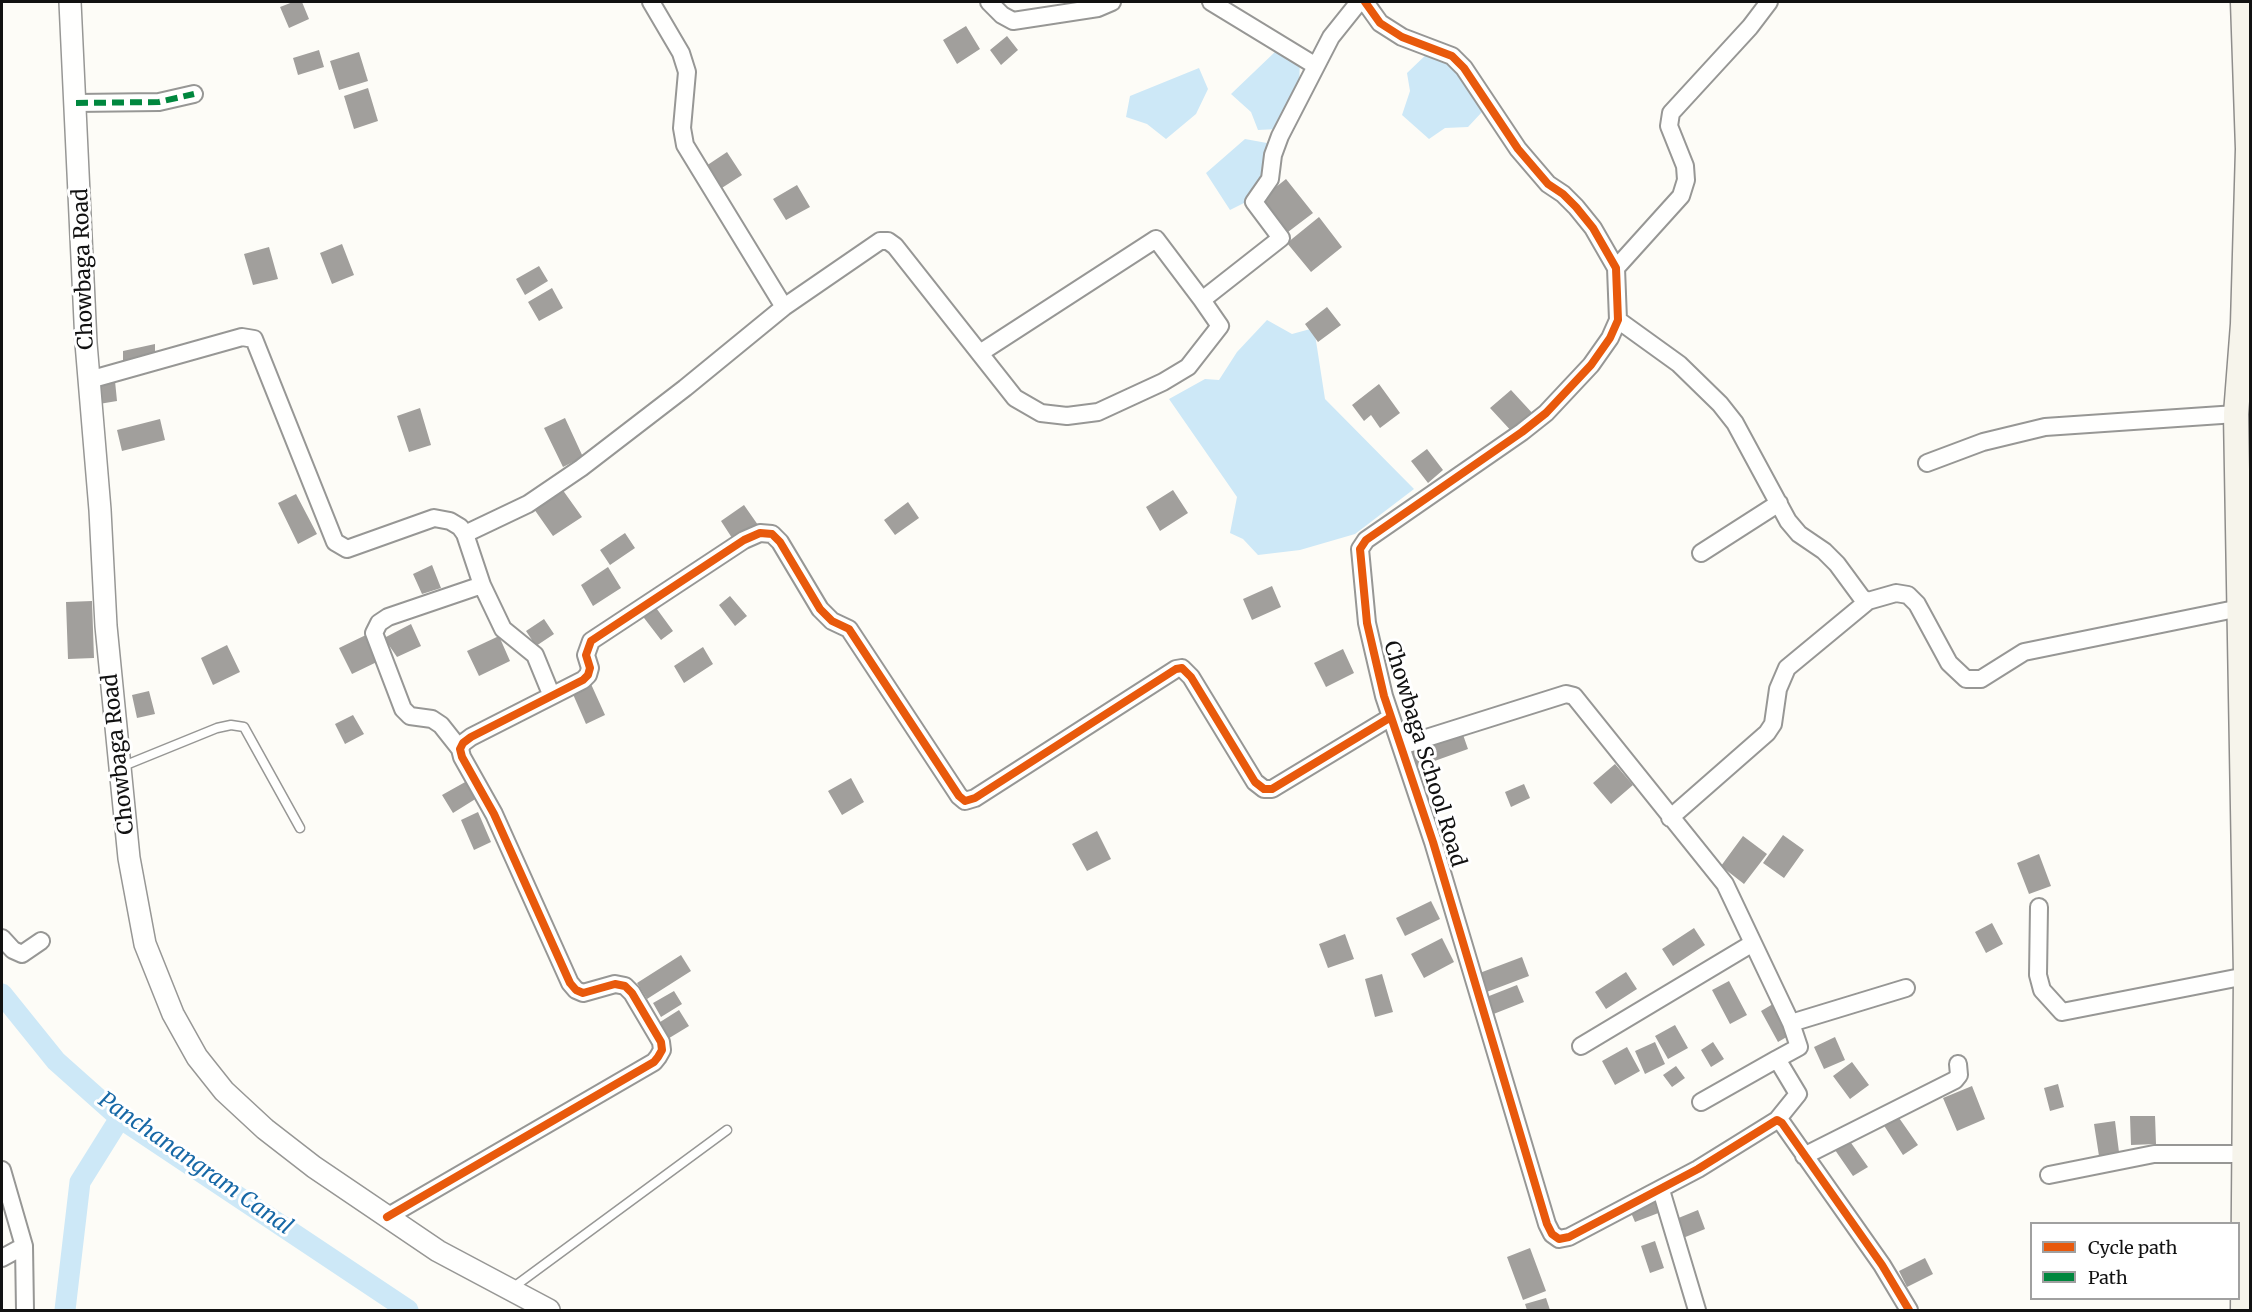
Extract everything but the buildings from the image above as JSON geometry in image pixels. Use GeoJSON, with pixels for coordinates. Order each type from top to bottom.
{"type":"FeatureCollection","features":[{"type":"Feature","properties":{"kind":"main road"},"geometry":{"type":"LineString","coordinates":[[2243,2],[2249,149],[2247,324],[2236,414],[2246,976],[2243,1311]]}},
{"type":"Feature","properties":{"kind":"street","name":"Chowbaga Road"},"geometry":{"type":"LineString","coordinates":[[70,2],[89,380],[106,626],[129,858],[146,944],[173,1014],[197,1058],[224,1091],[265,1129],[438,1251],[508,1291],[549,1311]]}},
{"type":"Feature","properties":{"kind":"street"},"geometry":{"type":"LineString","coordinates":[[651,2],[681,53],[687,72],[682,128],[684,145],[784,307]]}},
{"type":"Feature","properties":{"kind":"street"},"geometry":{"type":"LineString","coordinates":[[989,2],[1002,15],[1013,21],[1098,8],[1112,2]]}},
{"type":"Feature","properties":{"kind":"street"},"geometry":{"type":"LineString","coordinates":[[1211,2],[1316,66]]}},
{"type":"Feature","properties":{"kind":"street"},"geometry":{"type":"LineString","coordinates":[[1202,300],[1281,238],[1254,202],[1270,179],[1273,155],[1280,136],[1331,37],[1359,2]]}},
{"type":"Feature","properties":{"kind":"street"},"geometry":{"type":"LineString","coordinates":[[1365,2],[1380,23],[1402,37],[1452,56],[1464,68],[1502,128],[1538,175],[1576,207],[1593,228],[1616,268],[1618,320],[1679,364],[1720,404],[1735,423],[1779,503],[1799,534],[1824,551],[1862,598],[1868,602]]}},
{"type":"Feature","properties":{"kind":"street"},"geometry":{"type":"LineString","coordinates":[[1616,268],[1681,196],[1686,180],[1685,166],[1669,126],[1671,113],[1750,27],[1769,2]]}},
{"type":"Feature","properties":{"kind":"street"},"geometry":{"type":"LineString","coordinates":[[76,103],[159,102],[194,94]]}},
{"type":"Feature","properties":{"kind":"street"},"geometry":{"type":"LineString","coordinates":[[465,534],[528,504],[581,468],[685,388],[784,307],[880,241],[888,241],[895,246],[1015,398],[1041,413],[1067,416],[1098,412],[1163,382],[1188,367],[1220,326],[1156,239],[980,353]]}},
{"type":"Feature","properties":{"kind":"street","name":"Chowbaga School Road"},"geometry":{"type":"LineString","coordinates":[[1618,320],[1610,338],[1590,365],[1546,413],[1362,544],[1360,556],[1367,623],[1390,717],[1433,842],[1552,1234],[1558,1239],[1569,1237],[1661,1190],[1777,1120],[1798,1094],[1777,1059]]}},
{"type":"Feature","properties":{"kind":"street"},"geometry":{"type":"LineString","coordinates":[[89,380],[242,336],[254,339],[335,542],[340,548],[347,549],[434,518],[450,521],[465,534],[482,585],[503,629],[535,655],[551,694]]}},
{"type":"Feature","properties":{"kind":"street"},"geometry":{"type":"LineString","coordinates":[[1928,463],[1983,442],[2045,427],[2236,414]]}},
{"type":"Feature","properties":{"kind":"street"},"geometry":{"type":"LineString","coordinates":[[1701,553],[1779,503]]}},
{"type":"Feature","properties":{"kind":"street"},"geometry":{"type":"LineString","coordinates":[[460,749],[463,743],[471,737],[588,675],[590,668],[586,655],[591,641],[744,540],[760,533],[772,534],[780,542],[826,617],[849,629],[958,796],[965,801],[975,798],[1176,669],[1182,668],[1191,677],[1255,782],[1264,789],[1272,789],[1390,717]]}},
{"type":"Feature","properties":{"kind":"street"},"geometry":{"type":"LineString","coordinates":[[387,1217],[654,1062],[662,1050],[661,1042],[626,986],[615,984],[583,993],[576,990],[570,983],[494,814],[462,757],[460,749],[441,724],[432,719],[410,716],[403,709],[374,633],[379,623],[388,617],[482,585]]}},
{"type":"Feature","properties":{"kind":"street"},"geometry":{"type":"LineString","coordinates":[[1670,818],[1767,733],[1773,724],[1778,689],[1787,668],[1805,651],[1868,602],[1896,592],[1908,595],[1917,604],[1949,663],[1966,679],[1981,678],[2024,652],[2240,608]]}},
{"type":"Feature","properties":{"kind":"street"},"geometry":{"type":"LineString","coordinates":[[1401,746],[1566,694],[1574,696],[1725,884],[1791,1023],[1799,1047],[1701,1102]]}},
{"type":"Feature","properties":{"kind":"street"},"geometry":{"type":"LineString","coordinates":[[2039,907],[2038,975],[2042,990],[2062,1012],[2246,976]]}},
{"type":"Feature","properties":{"kind":"street"},"geometry":{"type":"LineString","coordinates":[[2,938],[13,950],[22,954],[41,941]]}},
{"type":"Feature","properties":{"kind":"street"},"geometry":{"type":"LineString","coordinates":[[1581,1046],[1753,943]]}},
{"type":"Feature","properties":{"kind":"street"},"geometry":{"type":"LineString","coordinates":[[1791,1023],[1906,988]]}},
{"type":"Feature","properties":{"kind":"street"},"geometry":{"type":"LineString","coordinates":[[1804,1156],[1955,1080],[1959,1074],[1958,1064]]}},
{"type":"Feature","properties":{"kind":"street"},"geometry":{"type":"LineString","coordinates":[[1777,1120],[1782,1123],[1882,1265],[1909,1311]]}},
{"type":"Feature","properties":{"kind":"street"},"geometry":{"type":"LineString","coordinates":[[2049,1175],[2154,1154],[2245,1154]]}},
{"type":"Feature","properties":{"kind":"street"},"geometry":{"type":"LineString","coordinates":[[2,1170],[24,1246],[25,1311]]}},
{"type":"Feature","properties":{"kind":"street"},"geometry":{"type":"LineString","coordinates":[[1661,1190],[1697,1311]]}},
{"type":"Feature","properties":{"kind":"street"},"geometry":{"type":"LineString","coordinates":[[2,1258],[24,1246]]}},
{"type":"Feature","properties":{"kind":"lane"},"geometry":{"type":"LineString","coordinates":[[120,767],[217,728],[231,725],[244,727],[300,828]]}},
{"type":"Feature","properties":{"kind":"lane"},"geometry":{"type":"LineString","coordinates":[[508,1291],[727,1130]]}},
{"type":"Feature","properties":{"kind":"water"},"geometry":{"type":"Polygon","coordinates":[[[1277,50],[1300,56],[1299,93],[1278,129],[1258,130],[1251,112],[1231,94],[1277,50]]]}},
{"type":"Feature","properties":{"kind":"water"},"geometry":{"type":"Polygon","coordinates":[[[1431,50],[1475,85],[1482,112],[1468,127],[1445,128],[1429,139],[1402,115],[1410,91],[1407,73],[1431,50]]]}},
{"type":"Feature","properties":{"kind":"water"},"geometry":{"type":"Polygon","coordinates":[[[1199,68],[1208,89],[1196,114],[1166,139],[1147,124],[1126,117],[1130,96],[1199,68]]]}},
{"type":"Feature","properties":{"kind":"water"},"geometry":{"type":"Polygon","coordinates":[[[1245,139],[1267,143],[1275,165],[1254,198],[1230,210],[1206,173],[1245,139]]]}},
{"type":"Feature","properties":{"kind":"water"},"geometry":{"type":"Polygon","coordinates":[[[1267,320],[1292,334],[1314,328],[1325,399],[1414,489],[1355,534],[1300,550],[1258,555],[1243,539],[1230,533],[1237,497],[1169,399],[1205,379],[1219,380],[1237,352],[1267,320]]]}},
{"type":"Feature","properties":{"kind":"waterway","name":"Panchanangram Canal"},"geometry":{"type":"LineString","coordinates":[[2,994],[56,1061],[120,1118],[408,1310]]}},
{"type":"Feature","properties":{"kind":"waterway"},"geometry":{"type":"LineString","coordinates":[[65,1310],[80,1182],[120,1118]]}},
{"type":"Feature","properties":{"kind":"marked path"},"geometry":{"type":"LineString","coordinates":[[76,103],[159,102],[194,94]]}},
{"type":"Feature","properties":{"kind":"cycle path"},"geometry":{"type":"LineString","coordinates":[[1365,2],[1380,23],[1402,37],[1452,56],[1464,68],[1518,149],[1548,184],[1576,207],[1593,228],[1616,268],[1618,320],[1610,338],[1591,365],[1546,413],[1366,540],[1360,549],[1367,623],[1384,696],[1433,842],[1547,1224],[1552,1234],[1559,1239],[1569,1237],[1698,1169],[1777,1120],[1782,1123],[1882,1265],[1909,1310]]}},
{"type":"Feature","properties":{"kind":"cycle path"},"geometry":{"type":"LineString","coordinates":[[387,1217],[654,1062],[662,1050],[661,1042],[632,993],[625,986],[615,984],[583,993],[576,990],[570,983],[494,814],[462,757],[460,749],[463,743],[471,737],[583,680],[590,668],[586,655],[591,641],[744,540],[760,533],[772,534],[780,542],[820,609],[832,621],[849,629],[959,796],[965,801],[975,798],[1176,669],[1182,668],[1191,677],[1255,782],[1264,789],[1272,789],[1391,717]]}}]}
